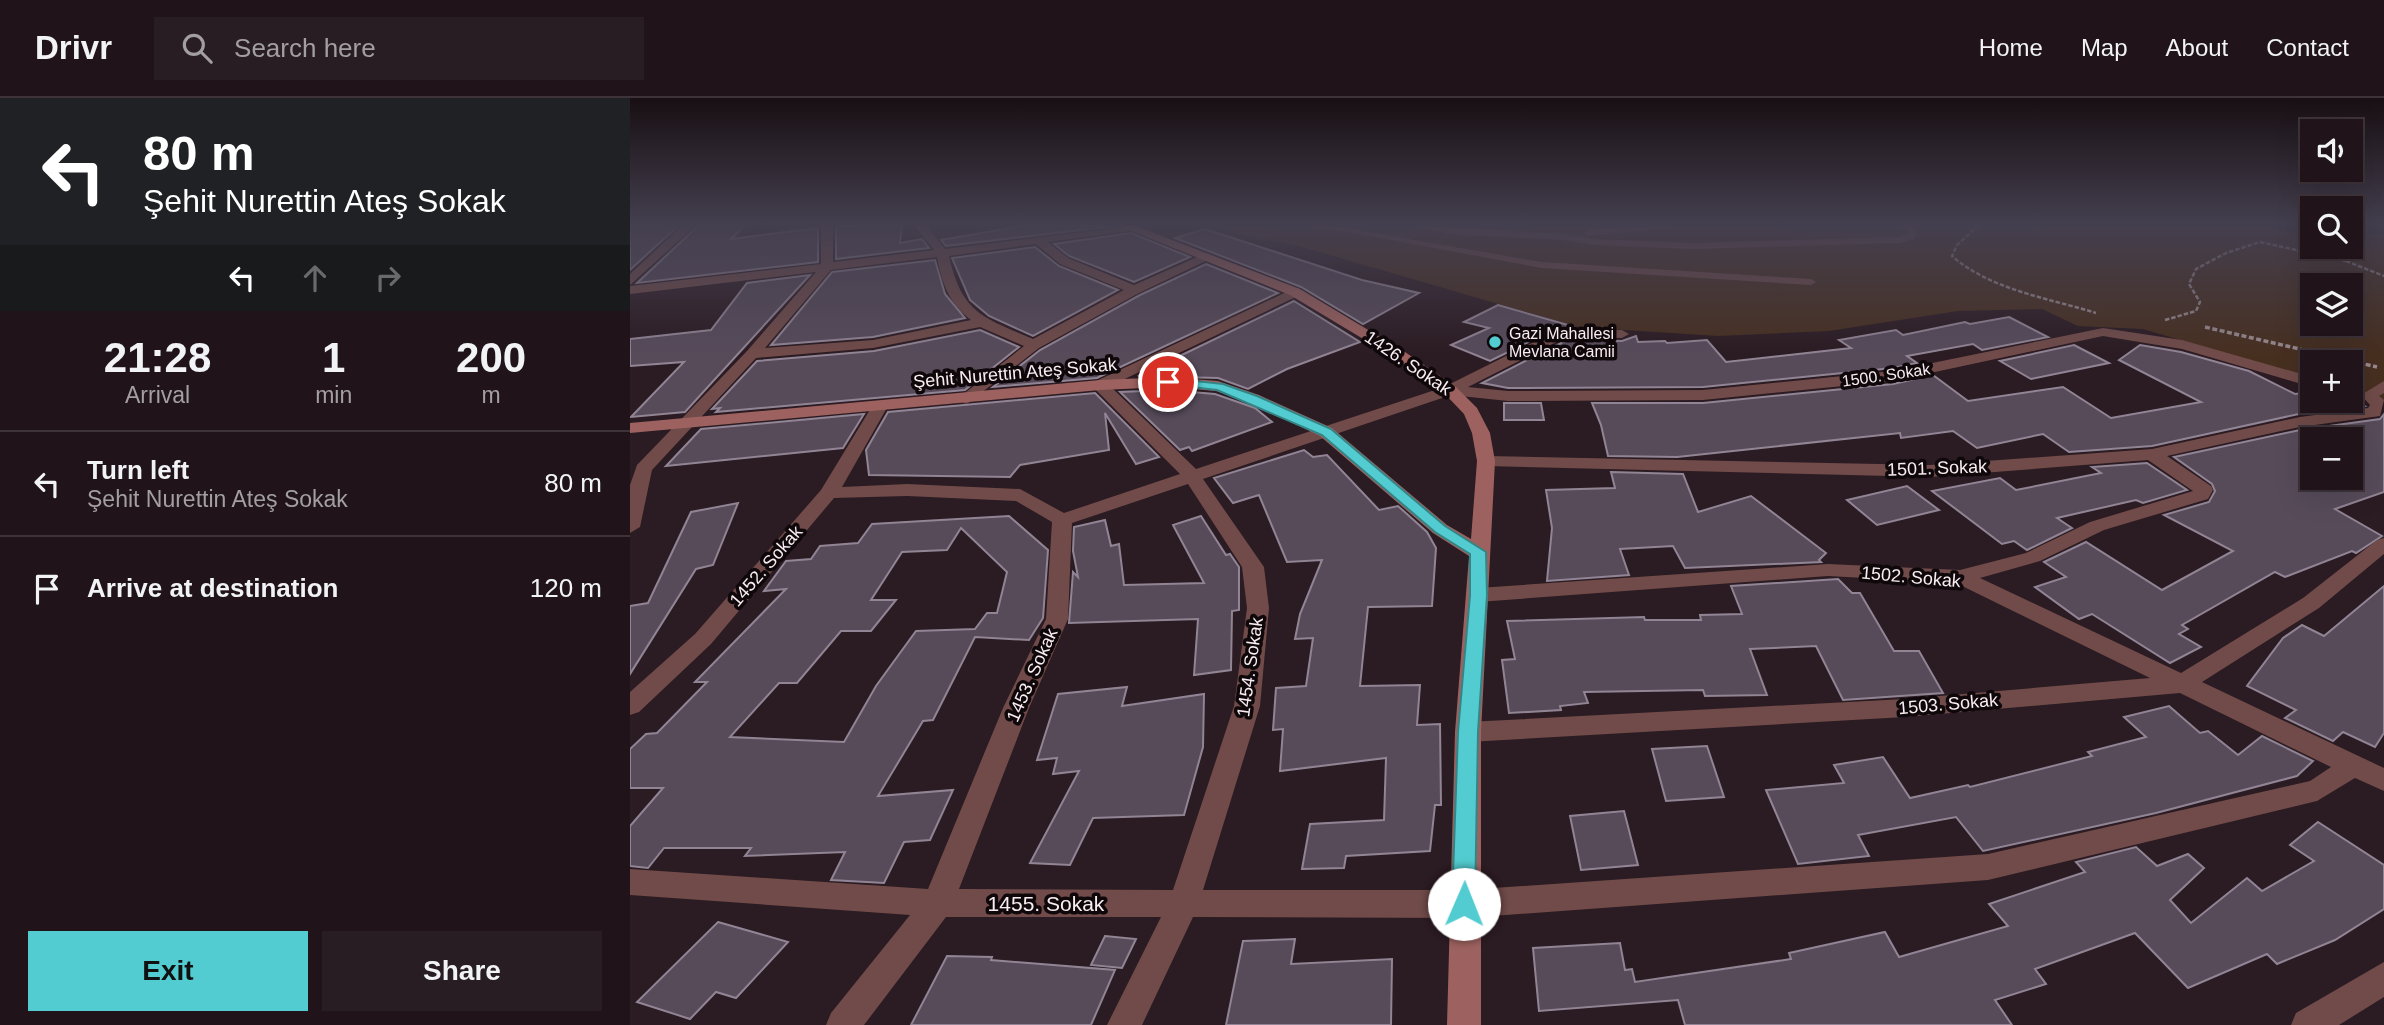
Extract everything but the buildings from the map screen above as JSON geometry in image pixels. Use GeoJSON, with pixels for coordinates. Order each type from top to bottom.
{"type":"FeatureCollection","features":[{"type":"Feature","properties":{"kind":"main road","name":"1426. Sokak"},"geometry":{"type":"LineString","coordinates":[[1236,268],[1295,292],[1399,355],[1450,390],[1471,412],[1482,433],[1486,461],[1468,732],[1464,1025]]}},
{"type":"Feature","properties":{"kind":"main road","name":"Şehit Nurettin Ateş Sokak"},"geometry":{"type":"LineString","coordinates":[[630,428],[1100,385],[1168,382],[1218,386],[1253,398],[1326,432],[1440,529],[1478,552]]}},
{"type":"Feature","properties":{"kind":"street"},"geometry":{"type":"LineString","coordinates":[[630,281],[644,268]]}},
{"type":"Feature","properties":{"kind":"street"},"geometry":{"type":"LineString","coordinates":[[630,289],[816,268]]}},
{"type":"Feature","properties":{"kind":"street"},"geometry":{"type":"LineString","coordinates":[[630,527],[643,469],[752,354],[826,268]]}},
{"type":"Feature","properties":{"kind":"street"},"geometry":{"type":"LineString","coordinates":[[945,268],[948,286],[964,308],[982,322],[1034,345]]}},
{"type":"Feature","properties":{"kind":"street"},"geometry":{"type":"LineString","coordinates":[[1082,268],[1134,290]]}},
{"type":"Feature","properties":{"kind":"street"},"geometry":{"type":"LineString","coordinates":[[967,399],[1034,345],[1134,290],[1183,268]]}},
{"type":"Feature","properties":{"kind":"street"},"geometry":{"type":"LineString","coordinates":[[1100,385],[1295,292]]}},
{"type":"Feature","properties":{"kind":"street"},"geometry":{"type":"LineString","coordinates":[[752,354],[873,344],[982,322]]}},
{"type":"Feature","properties":{"kind":"street","name":"1500. Sokak"},"geometry":{"type":"LineString","coordinates":[[1450,390],[1508,396],[1703,395],[1894,376],[2103,332],[2135,334],[2183,345],[2300,379]]}},
{"type":"Feature","properties":{"kind":"street"},"geometry":{"type":"LineString","coordinates":[[829,492],[907,490],[1020,495],[1062,520],[1450,390],[1563,333],[1622,334]]}},
{"type":"Feature","properties":{"kind":"street","name":"1454. Sokak"},"geometry":{"type":"LineString","coordinates":[[1100,385],[1193,477],[1253,567],[1258,608],[1247,706],[1184,903],[1124,1025]]}},
{"type":"Feature","properties":{"kind":"street"},"geometry":{"type":"LineString","coordinates":[[2363,396],[2383,398]]}},
{"type":"Feature","properties":{"kind":"street","name":"1501. Sokak"},"geometry":{"type":"LineString","coordinates":[[1486,461],[1930,471],[2152,454],[2300,422],[2374,412],[2383,398]]}},
{"type":"Feature","properties":{"kind":"street","name":"1452. Sokak"},"geometry":{"type":"LineString","coordinates":[[630,706],[640,691],[703,639],[829,492],[880,406]]}},
{"type":"Feature","properties":{"kind":"street"},"geometry":{"type":"LineString","coordinates":[[1960,577],[2033,557],[2096,526],[2201,495],[2204,490],[2152,454]]}},
{"type":"Feature","properties":{"kind":"street","name":"1453. Sokak"},"geometry":{"type":"LineString","coordinates":[[843,1025],[938,903],[1016,708],[1057,619],[1062,520]]}},
{"type":"Feature","properties":{"kind":"street","name":"1503. Sokak"},"geometry":{"type":"LineString","coordinates":[[1468,732],[1905,708],[2181,684],[2311,603],[2384,544]]}},
{"type":"Feature","properties":{"kind":"street","name":"1502. Sokak"},"geometry":{"type":"LineString","coordinates":[[1478,595],[1828,570],[1960,577],[2384,780]]}},
{"type":"Feature","properties":{"kind":"street","name":"1455. Sokak"},"geometry":{"type":"LineString","coordinates":[[630,882],[938,903],[1464,904],[1988,866],[2317,790],[2353,766]]}},
{"type":"Feature","properties":{"kind":"street"},"geometry":{"type":"LineString","coordinates":[[2308,1025],[2384,978]]}},
{"type":"Feature","properties":{"kind":"lane"},"geometry":{"type":"LineString","coordinates":[[1594,268],[1811,282]]}},
{"type":"Feature","properties":{"kind":"path"},"geometry":{"type":"LineString","coordinates":[[1966,268],[2101,314]]}},
{"type":"Feature","properties":{"kind":"path"},"geometry":{"type":"LineString","coordinates":[[2178,324],[2164,322],[2196,311],[2200,302],[2189,284],[2199,268]]}},
{"type":"Feature","properties":{"kind":"path"},"geometry":{"type":"LineString","coordinates":[[2364,268],[2384,276]]}},
{"type":"Feature","properties":{"kind":"path"},"geometry":{"type":"LineString","coordinates":[[2204,327],[2384,369]]}},
{"type":"Feature","properties":{"kind":"shaded area"},"geometry":{"type":"Polygon","coordinates":[[[1376,268],[2384,268],[2384,400],[2363,394],[2363,350],[2300,350],[2300,375],[2143,329],[2078,326],[2042,309],[1958,311],[1829,331],[1718,336],[1578,327],[1376,268]]]}},
{"type":"Feature","properties":{"kind":"place","name":"Gazi Mahallesi Mevlana Camii"},"geometry":{"type":"Point","coordinates":[1495,342]}},
{"type":"Feature","properties":{"kind":"route"},"geometry":{"type":"LineString","coordinates":[[1168,382],[1218,386],[1253,398],[1326,432],[1440,529],[1478,552],[1478,595],[1468,732],[1464,904]]}}]}
